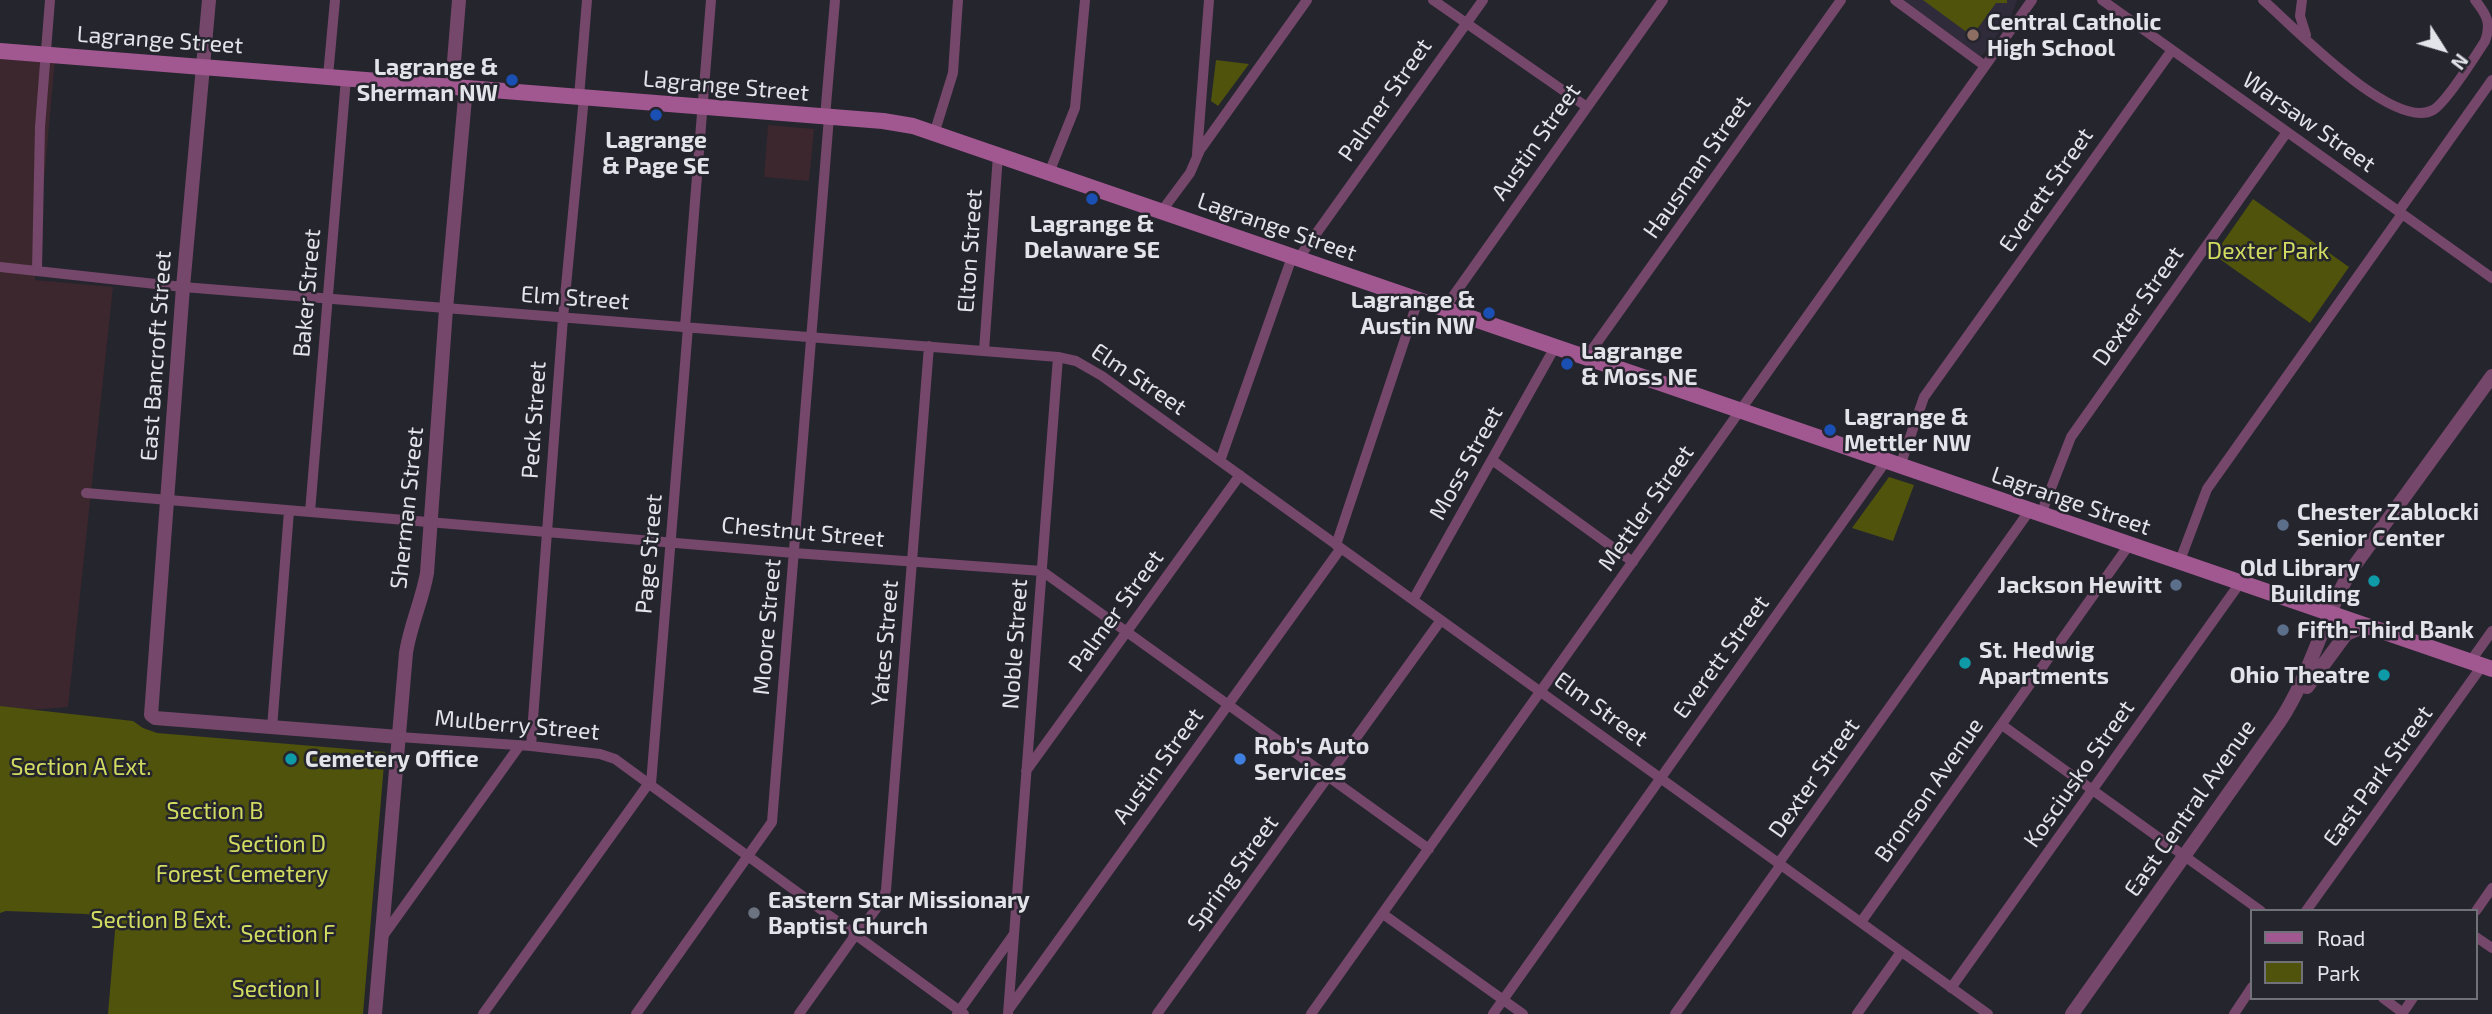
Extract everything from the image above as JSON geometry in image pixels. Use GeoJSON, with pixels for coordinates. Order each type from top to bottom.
{"type":"FeatureCollection","features":[{"type":"Feature","properties":{"kind":"main road","name":"Lagrange Street"},"geometry":{"type":"LineString","coordinates":[[0,51],[893,122],[998,155],[2482,666]]}},
{"type":"Feature","properties":{"kind":"street"},"geometry":{"type":"LineString","coordinates":[[37,270],[40,127],[50,0]]}},
{"type":"Feature","properties":{"kind":"street","name":"East Bancroft Street"},"geometry":{"type":"LineString","coordinates":[[151,715],[183,287],[209,0]]}},
{"type":"Feature","properties":{"kind":"street"},"geometry":{"type":"LineString","coordinates":[[328,76],[335,0]]}},
{"type":"Feature","properties":{"kind":"street","name":"Sherman Street"},"geometry":{"type":"LineString","coordinates":[[376,1014],[405,653],[424,589],[432,522],[459,87],[459,0]]}},
{"type":"Feature","properties":{"kind":"street","name":"Peck Street"},"geometry":{"type":"LineString","coordinates":[[526,746],[547,531],[587,0]]}},
{"type":"Feature","properties":{"kind":"street","name":"Page Street"},"geometry":{"type":"LineString","coordinates":[[650,783],[671,542],[711,0]]}},
{"type":"Feature","properties":{"kind":"street","name":"Moore Street"},"geometry":{"type":"LineString","coordinates":[[636,1014],[772,822],[835,0]]}},
{"type":"Feature","properties":{"kind":"street"},"geometry":{"type":"LineString","coordinates":[[934,134],[953,73],[958,0]]}},
{"type":"Feature","properties":{"kind":"street"},"geometry":{"type":"LineString","coordinates":[[1049,173],[1075,108],[1085,0]]}},
{"type":"Feature","properties":{"kind":"street"},"geometry":{"type":"LineString","coordinates":[[1197,156],[1209,0]]}},
{"type":"Feature","properties":{"kind":"street"},"geometry":{"type":"LineString","coordinates":[[1161,212],[1190,173],[1197,156],[1307,0]]}},
{"type":"Feature","properties":{"kind":"street"},"geometry":{"type":"LineString","coordinates":[[1433,0],[1587,107]]}},
{"type":"Feature","properties":{"kind":"street","name":"Palmer Street"},"geometry":{"type":"LineString","coordinates":[[1220,461],[1295,258],[1483,0]]}},
{"type":"Feature","properties":{"kind":"street","name":"Austin Street"},"geometry":{"type":"LineString","coordinates":[[1444,309],[1663,0]]}},
{"type":"Feature","properties":{"kind":"street","name":"Hausman Street"},"geometry":{"type":"LineString","coordinates":[[1586,358],[1841,0]]}},
{"type":"Feature","properties":{"kind":"street"},"geometry":{"type":"LineString","coordinates":[[1895,0],[1985,66]]}},
{"type":"Feature","properties":{"kind":"street","name":"Mettler Street"},"geometry":{"type":"LineString","coordinates":[[2014,25],[2026,0]]}},
{"type":"Feature","properties":{"kind":"street","name":"Mettler Street"},"geometry":{"type":"LineString","coordinates":[[1311,1014],[2032,0]]}},
{"type":"Feature","properties":{"kind":"street","name":"Warsaw Street"},"geometry":{"type":"LineString","coordinates":[[2102,0],[2492,278]]}},
{"type":"Feature","properties":{"kind":"street"},"geometry":{"type":"LineString","coordinates":[[2263,0],[2313,46],[2380,99],[2409,111],[2427,112],[2439,106],[2487,35],[2488,20],[2475,0]]}},
{"type":"Feature","properties":{"kind":"street"},"geometry":{"type":"LineString","coordinates":[[2302,0],[2303,32],[2313,46]]}},
{"type":"Feature","properties":{"kind":"street","name":"Everett Street"},"geometry":{"type":"LineString","coordinates":[[1493,1014],[1660,778],[1893,464],[1924,397],[2172,50]]}},
{"type":"Feature","properties":{"kind":"street","name":"Baker Street"},"geometry":{"type":"LineString","coordinates":[[310,512],[346,78]]}},
{"type":"Feature","properties":{"kind":"street"},"geometry":{"type":"LineString","coordinates":[[2179,563],[2207,489],[2492,80]]}},
{"type":"Feature","properties":{"kind":"street","name":"Dexter Street"},"geometry":{"type":"LineString","coordinates":[[1675,1014],[1779,865],[2035,512],[2071,437],[2287,132]]}},
{"type":"Feature","properties":{"kind":"street","name":"Elton Street"},"geometry":{"type":"LineString","coordinates":[[984,351],[998,155]]}},
{"type":"Feature","properties":{"kind":"street","name":"Elm Street"},"geometry":{"type":"LineString","coordinates":[[0,267],[183,287],[929,346],[1058,357],[1076,361],[1102,376],[1988,1014]]}},
{"type":"Feature","properties":{"kind":"street","name":"Austin Street"},"geometry":{"type":"LineString","coordinates":[[1009,1011],[1338,547],[1418,300]]}},
{"type":"Feature","properties":{"kind":"street","name":"Yates Street"},"geometry":{"type":"LineString","coordinates":[[799,1014],[883,899],[886,890],[929,346]]}},
{"type":"Feature","properties":{"kind":"street","name":"Moss Street"},"geometry":{"type":"LineString","coordinates":[[1413,600],[1555,347]]}},
{"type":"Feature","properties":{"kind":"street","name":"Noble Street"},"geometry":{"type":"LineString","coordinates":[[1009,1011],[1058,357]]}},
{"type":"Feature","properties":{"kind":"street","name":"East Central Avenue"},"geometry":{"type":"LineString","coordinates":[[2072,1014],[2276,727],[2299,689],[2346,579],[2492,376]]}},
{"type":"Feature","properties":{"kind":"street"},"geometry":{"type":"LineString","coordinates":[[1492,460],[1633,562]]}},
{"type":"Feature","properties":{"kind":"street","name":"Palmer Street"},"geometry":{"type":"LineString","coordinates":[[1026,771],[1240,475]]}},
{"type":"Feature","properties":{"kind":"street","name":"Chestnut Street"},"geometry":{"type":"LineString","coordinates":[[86,494],[1042,571]]}},
{"type":"Feature","properties":{"kind":"street"},"geometry":{"type":"LineString","coordinates":[[272,728],[289,510]]}},
{"type":"Feature","properties":{"kind":"street","name":"Bronson Avenue"},"geometry":{"type":"LineString","coordinates":[[1861,922],[2129,545]]}},
{"type":"Feature","properties":{"kind":"street"},"geometry":{"type":"LineString","coordinates":[[1042,571],[1429,849]]}},
{"type":"Feature","properties":{"kind":"street","name":"Kosciusko Street"},"geometry":{"type":"LineString","coordinates":[[1951,988],[2240,583]]}},
{"type":"Feature","properties":{"kind":"street","name":"Spring Street"},"geometry":{"type":"LineString","coordinates":[[1157,1014],[1441,620]]}},
{"type":"Feature","properties":{"kind":"street"},"geometry":{"type":"LineString","coordinates":[[2276,727],[2346,634],[2365,626]]}},
{"type":"Feature","properties":{"kind":"street","name":"East Park Street"},"geometry":{"type":"LineString","coordinates":[[2307,909],[2482,666],[2492,631]]}},
{"type":"Feature","properties":{"kind":"street","name":"Mulberry Street"},"geometry":{"type":"LineString","coordinates":[[151,715],[155,718],[526,746],[606,755],[650,783],[960,1013]]}},
{"type":"Feature","properties":{"kind":"street"},"geometry":{"type":"LineString","coordinates":[[2001,725],[2258,909]]}},
{"type":"Feature","properties":{"kind":"street"},"geometry":{"type":"LineString","coordinates":[[382,938],[526,746]]}},
{"type":"Feature","properties":{"kind":"street"},"geometry":{"type":"LineString","coordinates":[[483,1014],[650,783]]}},
{"type":"Feature","properties":{"kind":"street"},"geometry":{"type":"LineString","coordinates":[[2477,909],[2492,888]]}},
{"type":"Feature","properties":{"kind":"street"},"geometry":{"type":"LineString","coordinates":[[1383,914],[1523,1014]]}},
{"type":"Feature","properties":{"kind":"street"},"geometry":{"type":"LineString","coordinates":[[960,1013],[1015,934]]}},
{"type":"Feature","properties":{"kind":"street"},"geometry":{"type":"LineString","coordinates":[[1857,1014],[1901,952]]}},
{"type":"Feature","properties":{"kind":"street"},"geometry":{"type":"LineString","coordinates":[[2234,1014],[2250,990]]}},
{"type":"Feature","properties":{"kind":"street"},"geometry":{"type":"LineString","coordinates":[[2386,1000],[2403,1013]]}},
{"type":"Feature","properties":{"kind":"shaded area","name":"Central Catholic High School"},"geometry":{"type":"Polygon","coordinates":[[[1901,0],[2017,0],[2011,16],[1981,57],[1901,0]]]}},
{"type":"Feature","properties":{"kind":"shaded area"},"geometry":{"type":"Polygon","coordinates":[[[0,44],[56,49],[35,280],[113,287],[68,707],[0,712],[0,44]]]}},
{"type":"Feature","properties":{"kind":"shaded area"},"geometry":{"type":"Polygon","coordinates":[[[768,125],[814,129],[809,181],[764,177],[768,125]]]}},
{"type":"Feature","properties":{"kind":"green space"},"geometry":{"type":"Polygon","coordinates":[[[1923,0],[2007,0],[2007,3],[1996,3],[1972,36],[1923,0]]]}},
{"type":"Feature","properties":{"kind":"green space"},"geometry":{"type":"Polygon","coordinates":[[[1216,60],[1249,64],[1218,106],[1211,101],[1216,60]]]}},
{"type":"Feature","properties":{"kind":"green space","name":"Dexter Park"},"geometry":{"type":"Polygon","coordinates":[[[2253,199],[2349,267],[2310,323],[2214,255],[2253,199]]]}},
{"type":"Feature","properties":{"kind":"green space"},"geometry":{"type":"Polygon","coordinates":[[[1889,477],[1914,485],[1893,541],[1852,528],[1889,477]]]}},
{"type":"Feature","properties":{"kind":"green space","name":"Forest Cemetery"},"geometry":{"type":"Polygon","coordinates":[[[0,706],[133,721],[157,733],[385,752],[363,1014],[108,1014],[116,919],[86,914],[0,913],[0,706]]]}},
{"type":"Feature","properties":{"kind":"place","name":"Central Catholic High School"},"geometry":{"type":"Point","coordinates":[1973,35]}},
{"type":"Feature","properties":{"kind":"place","name":"Lagrange & Sherman NW"},"geometry":{"type":"Point","coordinates":[512,80]}},
{"type":"Feature","properties":{"kind":"place","name":"Lagrange & Page SE"},"geometry":{"type":"Point","coordinates":[656,115]}},
{"type":"Feature","properties":{"kind":"place","name":"Lagrange & Delaware SE"},"geometry":{"type":"Point","coordinates":[1092,199]}},
{"type":"Feature","properties":{"kind":"place","name":"Lagrange & Austin NW"},"geometry":{"type":"Point","coordinates":[1489,313]}},
{"type":"Feature","properties":{"kind":"place","name":"Lagrange & Moss NE"},"geometry":{"type":"Point","coordinates":[1567,364]}},
{"type":"Feature","properties":{"kind":"place","name":"Lagrange & Mettler NW"},"geometry":{"type":"Point","coordinates":[1830,430]}},
{"type":"Feature","properties":{"kind":"place","name":"Chester Zablocki Senior Center"},"geometry":{"type":"Point","coordinates":[2283,525]}},
{"type":"Feature","properties":{"kind":"place","name":"Old Library Building"},"geometry":{"type":"Point","coordinates":[2374,581]}},
{"type":"Feature","properties":{"kind":"place","name":"Jackson Hewitt"},"geometry":{"type":"Point","coordinates":[2176,585]}},
{"type":"Feature","properties":{"kind":"place","name":"Fifth-Third Bank"},"geometry":{"type":"Point","coordinates":[2283,630]}},
{"type":"Feature","properties":{"kind":"place","name":"St. Hedwig Apartments"},"geometry":{"type":"Point","coordinates":[1965,663]}},
{"type":"Feature","properties":{"kind":"place","name":"Ohio Theatre"},"geometry":{"type":"Point","coordinates":[2384,675]}},
{"type":"Feature","properties":{"kind":"place","name":"Cemetery Office"},"geometry":{"type":"Point","coordinates":[291,759]}},
{"type":"Feature","properties":{"kind":"place","name":"Rob's Auto Services"},"geometry":{"type":"Point","coordinates":[1240,759]}},
{"type":"Feature","properties":{"kind":"place","name":"Eastern Star Missionary Baptist Church"},"geometry":{"type":"Point","coordinates":[754,913]}},
{"type":"Feature","properties":{"kind":"park label","name":"Section A Ext."},"geometry":{"type":"Point","coordinates":[81,767]}},
{"type":"Feature","properties":{"kind":"park label","name":"Section B"},"geometry":{"type":"Point","coordinates":[215,811]}},
{"type":"Feature","properties":{"kind":"park label","name":"Section D"},"geometry":{"type":"Point","coordinates":[277,844]}},
{"type":"Feature","properties":{"kind":"park label","name":"Section B Ext."},"geometry":{"type":"Point","coordinates":[161,920]}},
{"type":"Feature","properties":{"kind":"park label","name":"Section F"},"geometry":{"type":"Point","coordinates":[288,934]}},
{"type":"Feature","properties":{"kind":"park label","name":"Section I"},"geometry":{"type":"Point","coordinates":[276,989]}}]}
